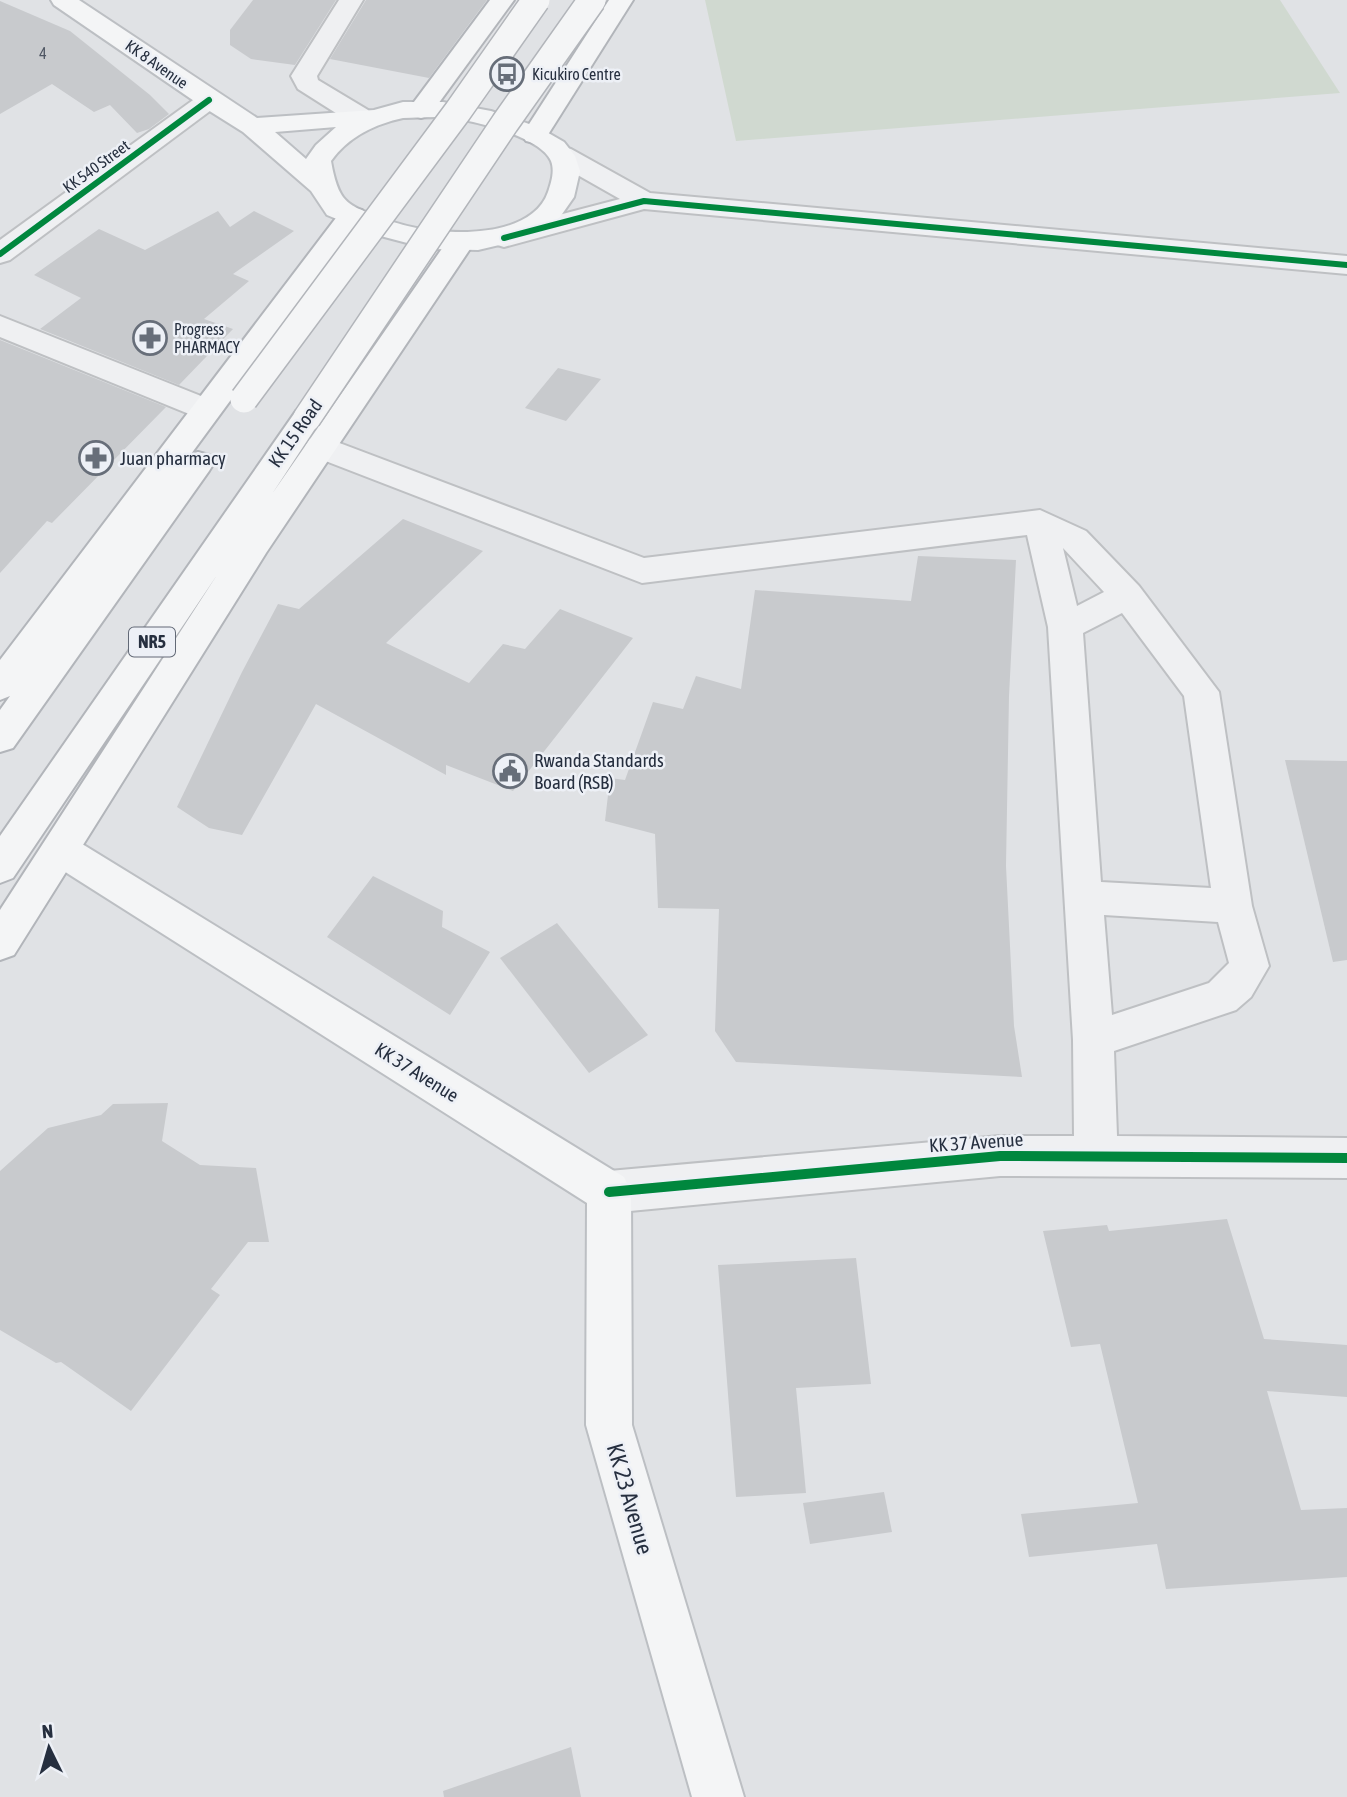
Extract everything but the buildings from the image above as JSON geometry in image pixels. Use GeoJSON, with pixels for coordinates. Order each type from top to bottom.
{"type":"FeatureCollection","features":[{"type":"Feature","properties":{"kind":"main road","name":"KK 8 Avenue"},"geometry":{"type":"LineString","coordinates":[[63,0],[209,100],[252,126],[323,187],[331,203],[352,216],[394,234],[460,243],[504,238],[542,220],[558,203],[567,170],[562,155]]}},
{"type":"Feature","properties":{"kind":"main road"},"geometry":{"type":"LineString","coordinates":[[421,110],[502,0]]}},
{"type":"Feature","properties":{"kind":"main road"},"geometry":{"type":"LineString","coordinates":[[0,738],[244,399],[458,111],[536,0]]}},
{"type":"Feature","properties":{"kind":"main road","name":"KK 15 Road"},"geometry":{"type":"LineString","coordinates":[[0,867],[314,433],[505,123],[592,0]]}},
{"type":"Feature","properties":{"kind":"main road"},"geometry":{"type":"LineString","coordinates":[[535,135],[621,0]]}},
{"type":"Feature","properties":{"kind":"main road"},"geometry":{"type":"LineString","coordinates":[[252,126],[421,110],[455,111],[508,124],[535,135],[562,155]]}},
{"type":"Feature","properties":{"kind":"main road"},"geometry":{"type":"LineString","coordinates":[[323,187],[318,161],[329,144],[369,116]]}},
{"type":"Feature","properties":{"kind":"main road"},"geometry":{"type":"LineString","coordinates":[[0,686],[352,216]]}},
{"type":"Feature","properties":{"kind":"main road"},"geometry":{"type":"LineString","coordinates":[[0,943],[254,545],[314,433],[460,243]]}},
{"type":"Feature","properties":{"kind":"main road","name":"KK 37 Avenue"},"geometry":{"type":"LineString","coordinates":[[61,850],[609,1192]]}},
{"type":"Feature","properties":{"kind":"main road","name":"KK 23 Avenue"},"geometry":{"type":"LineString","coordinates":[[609,1192],[609,1425],[718,1797]]}},
{"type":"Feature","properties":{"kind":"street"},"geometry":{"type":"LineString","coordinates":[[351,0],[304,76],[307,84],[369,116]]}},
{"type":"Feature","properties":{"kind":"street","name":"KK 540 Street"},"geometry":{"type":"LineString","coordinates":[[0,254],[209,100]]}},
{"type":"Feature","properties":{"kind":"street"},"geometry":{"type":"LineString","coordinates":[[562,155],[645,201]]}},
{"type":"Feature","properties":{"kind":"street"},"geometry":{"type":"LineString","coordinates":[[504,238],[645,201],[1347,265]]}},
{"type":"Feature","properties":{"kind":"street"},"geometry":{"type":"LineString","coordinates":[[0,326],[205,409]]}},
{"type":"Feature","properties":{"kind":"street"},"geometry":{"type":"LineString","coordinates":[[314,433],[642,570],[1040,522],[1074,539],[1127,595],[1201,692],[1233,906],[1249,966],[1237,984],[1222,997],[1093,1040]]}},
{"type":"Feature","properties":{"kind":"street"},"geometry":{"type":"LineString","coordinates":[[1040,522],[1065,627],[1093,1040],[1096,1156]]}},
{"type":"Feature","properties":{"kind":"street"},"geometry":{"type":"LineString","coordinates":[[1065,627],[1127,595]]}},
{"type":"Feature","properties":{"kind":"street"},"geometry":{"type":"LineString","coordinates":[[1082,897],[1233,906]]}},
{"type":"Feature","properties":{"kind":"street","name":"KK 37 Avenue"},"geometry":{"type":"LineString","coordinates":[[609,1192],[1000,1156],[1347,1158]]}},
{"type":"Feature","properties":{"kind":"shaded area"},"geometry":{"type":"Polygon","coordinates":[[[705,0],[1280,0],[1340,93],[736,141],[705,0]]]}},
{"type":"Feature","properties":{"kind":"cycle path"},"geometry":{"type":"LineString","coordinates":[[0,254],[209,100]]}},
{"type":"Feature","properties":{"kind":"cycle path"},"geometry":{"type":"LineString","coordinates":[[504,238],[644,201],[1347,265]]}},
{"type":"Feature","properties":{"kind":"cycle path"},"geometry":{"type":"LineString","coordinates":[[609,1192],[1000,1156],[1347,1158]]}},
{"type":"Feature","properties":{"kind":"place","name":"Kicukiro Centre"},"geometry":{"type":"Point","coordinates":[507,74]}},
{"type":"Feature","properties":{"kind":"place","name":"Progress PHARMACY"},"geometry":{"type":"Point","coordinates":[150,338]}},
{"type":"Feature","properties":{"kind":"place","name":"Juan pharmacy"},"geometry":{"type":"Point","coordinates":[96,458]}},
{"type":"Feature","properties":{"kind":"place","name":"Rwanda Standards Board (RSB)"},"geometry":{"type":"Point","coordinates":[510,771]}}]}
